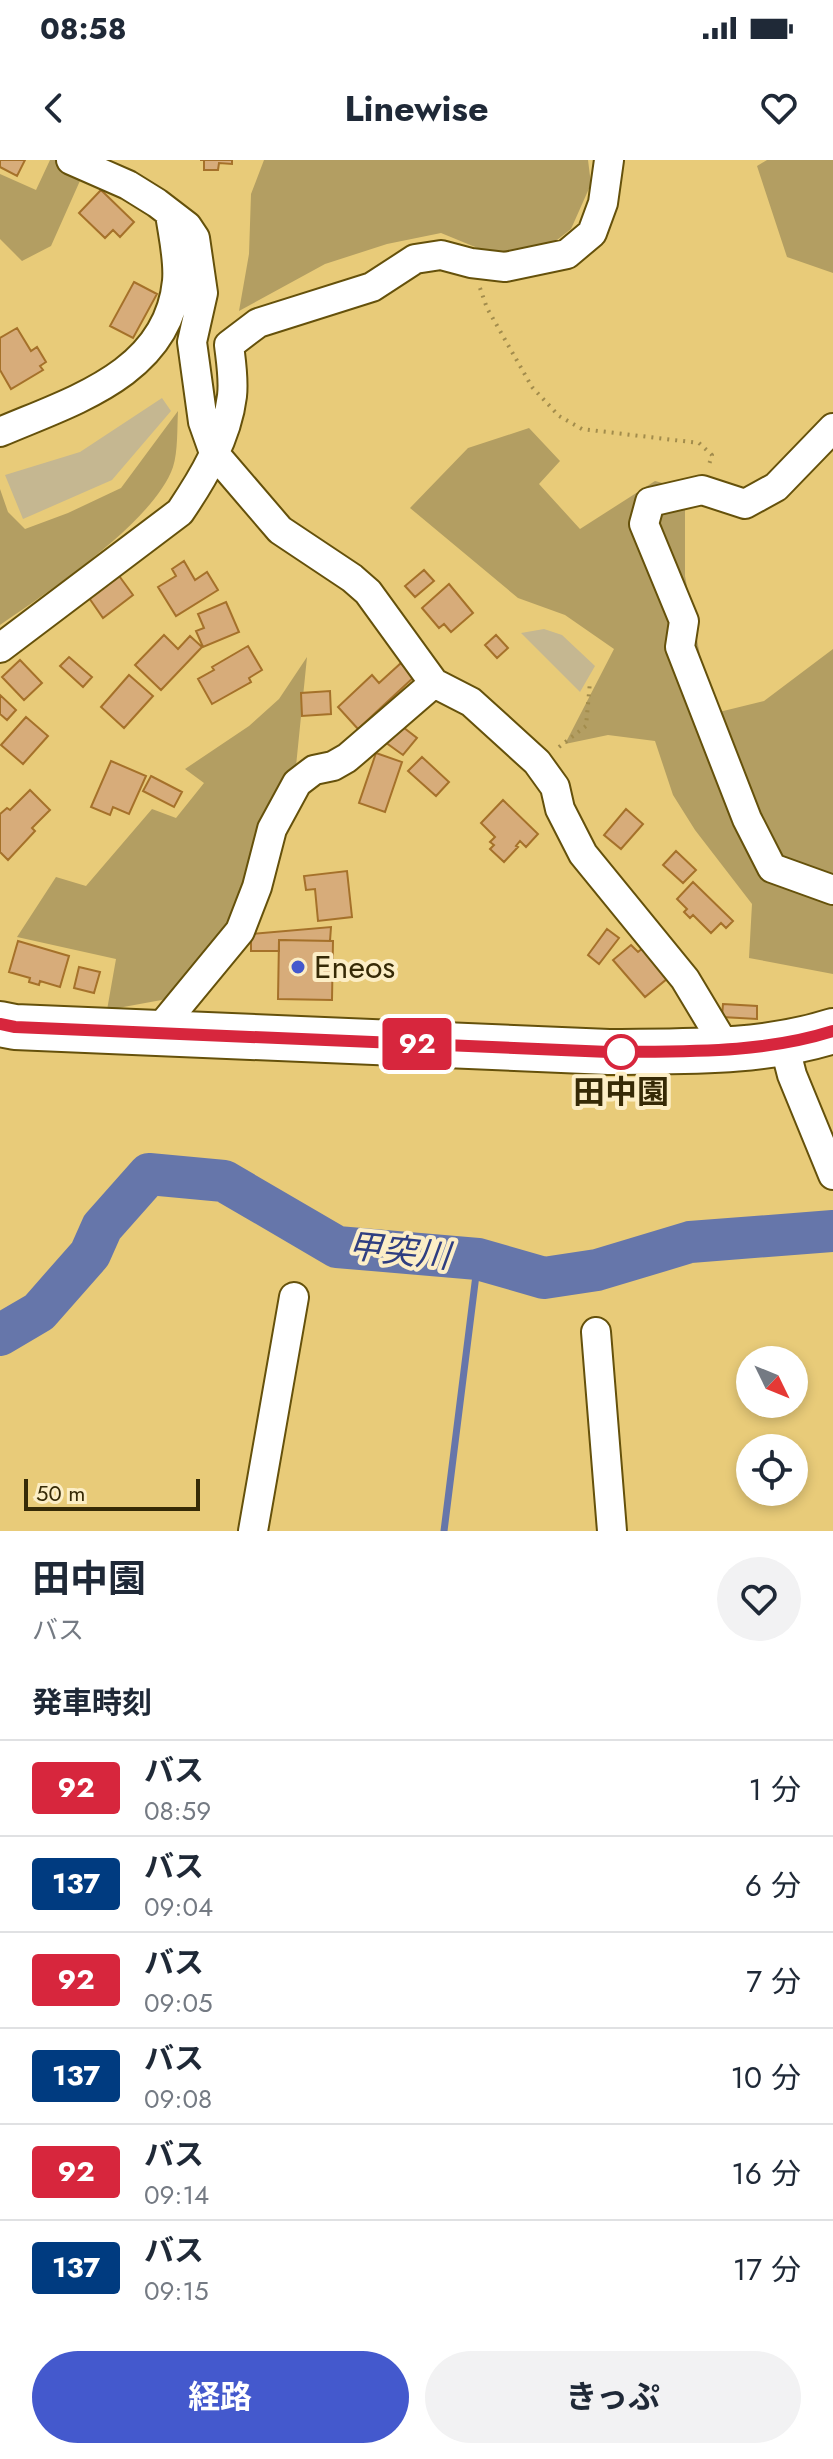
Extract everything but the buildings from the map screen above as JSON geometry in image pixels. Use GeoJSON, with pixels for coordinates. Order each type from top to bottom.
{"type":"FeatureCollection","features":[{"type":"Feature","properties":{"kind":"highway"},"geometry":{"type":"LineString","coordinates":[[0,1024],[609,1052],[784,1044],[833,1031]]}},
{"type":"Feature","properties":{"kind":"street"},"geometry":{"type":"LineString","coordinates":[[71,160],[128,185],[187,226],[195,238],[203,293],[192,342],[203,422],[214,453],[280,530],[368,592],[434,683],[471,702],[538,764],[555,787],[560,809],[583,854],[685,979],[727,1049]]}},
{"type":"Feature","properties":{"kind":"street"},"geometry":{"type":"LineString","coordinates":[[0,648],[180,512],[194,492],[228,421],[233,394],[229,345],[258,323],[372,287],[415,259],[441,255],[505,267],[567,254],[592,233],[603,203],[609,160]]}},
{"type":"Feature","properties":{"kind":"street"},"geometry":{"type":"LineString","coordinates":[[0,432],[99,390],[136,362],[157,339],[170,312],[177,280],[170,214]]}},
{"type":"Feature","properties":{"kind":"street"},"geometry":{"type":"LineString","coordinates":[[833,428],[776,487],[745,504],[702,490],[650,502],[644,524],[684,621],[680,647],[747,819],[772,868],[833,890]]}},
{"type":"Feature","properties":{"kind":"street"},"geometry":{"type":"LineString","coordinates":[[156,1033],[240,931],[257,887],[272,829],[297,783],[314,770],[333,766],[347,758],[434,683]]}},
{"type":"Feature","properties":{"kind":"street"},"geometry":{"type":"LineString","coordinates":[[784,1044],[792,1075],[833,1175]]}},
{"type":"Feature","properties":{"kind":"street"},"geometry":{"type":"LineString","coordinates":[[253,1531],[294,1297]]}},
{"type":"Feature","properties":{"kind":"street"},"geometry":{"type":"LineString","coordinates":[[596,1332],[612,1531]]}},
{"type":"Feature","properties":{"kind":"path"},"geometry":{"type":"LineString","coordinates":[[471,263],[487,308],[532,387],[559,416],[582,429],[699,443],[712,455],[702,490]]}},
{"type":"Feature","properties":{"kind":"path"},"geometry":{"type":"LineString","coordinates":[[538,764],[586,726],[590,682]]}},
{"type":"Feature","properties":{"kind":"shaded area"},"geometry":{"type":"Polygon","coordinates":[[[50,160],[62,160],[83,174],[51,246],[22,261],[0,239],[0,174],[36,190],[50,160]]]}},
{"type":"Feature","properties":{"kind":"shaded area"},"geometry":{"type":"Polygon","coordinates":[[[264,160],[588,160],[591,184],[571,229],[538,255],[480,249],[441,233],[387,244],[325,264],[239,311],[249,254],[251,194],[264,160]]]}},
{"type":"Feature","properties":{"kind":"shaded area"},"geometry":{"type":"Polygon","coordinates":[[[767,160],[833,160],[833,273],[787,257],[757,166],[767,160]]]}},
{"type":"Feature","properties":{"kind":"shaded area"},"geometry":{"type":"Polygon","coordinates":[[[162,398],[171,411],[112,480],[23,519],[5,475],[80,452],[162,398]]]}},
{"type":"Feature","properties":{"kind":"shaded area"},"geometry":{"type":"Polygon","coordinates":[[[178,411],[173,467],[145,510],[97,554],[0,625],[0,489],[8,512],[25,529],[68,513],[121,488],[178,411]]]}},
{"type":"Feature","properties":{"kind":"shaded area"},"geometry":{"type":"Polygon","coordinates":[[[529,428],[560,461],[539,484],[580,529],[655,481],[685,489],[685,576],[711,714],[764,701],[833,649],[833,974],[749,958],[752,904],[695,830],[673,795],[655,741],[608,735],[565,744],[614,649],[565,615],[518,598],[410,508],[468,448],[529,428]]]}},
{"type":"Feature","properties":{"kind":"shaded area"},"geometry":{"type":"Polygon","coordinates":[[[544,629],[562,635],[595,666],[580,692],[521,633],[544,629]]]}},
{"type":"Feature","properties":{"kind":"shaded area"},"geometry":{"type":"Polygon","coordinates":[[[307,657],[295,776],[275,796],[255,834],[253,882],[226,937],[167,999],[107,1010],[116,959],[17,937],[56,877],[86,886],[152,809],[176,818],[204,783],[185,769],[249,726],[279,699],[307,657]]]}},
{"type":"Feature","properties":{"kind":"waterway","name":"甲突川"},"geometry":{"type":"LineString","coordinates":[[0,1335],[39,1312],[90,1254],[102,1227],[149,1174],[224,1181],[337,1247],[478,1259],[544,1278],[597,1270],[690,1242],[833,1231]]}},
{"type":"Feature","properties":{"kind":"waterway"},"geometry":{"type":"LineString","coordinates":[[444,1531],[478,1259]]}},
{"type":"Feature","properties":{"kind":"bus line","name":"92"},"geometry":{"type":"LineString","coordinates":[[0,1024],[609,1052],[684,1051],[784,1044],[833,1031]]}},
{"type":"Feature","properties":{"kind":"place","name":"Eneos"},"geometry":{"type":"Point","coordinates":[298,967]}},
{"type":"Feature","properties":{"kind":"place","name":"田中園"},"geometry":{"type":"Point","coordinates":[621,1052]}}]}
